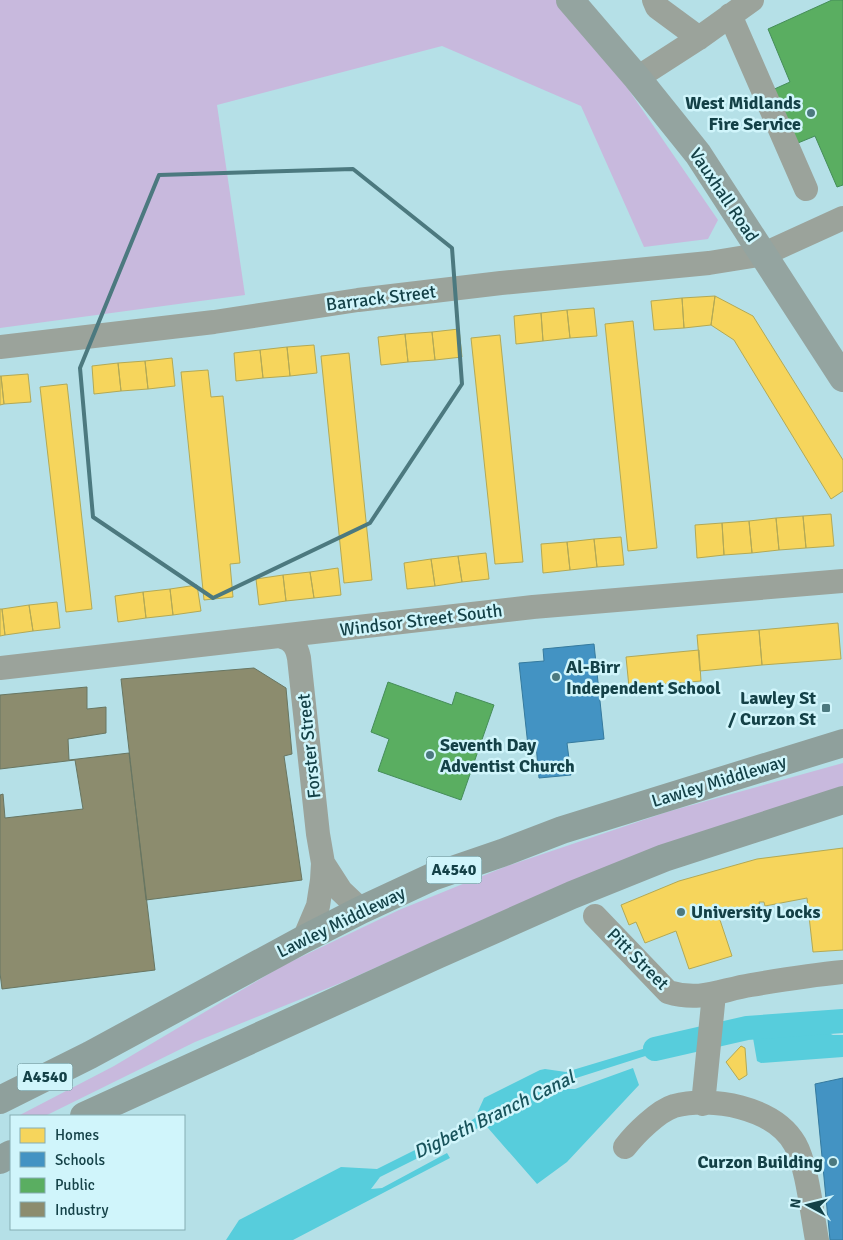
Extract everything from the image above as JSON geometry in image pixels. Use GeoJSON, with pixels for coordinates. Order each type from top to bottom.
{"type":"FeatureCollection","features":[{"type":"Feature","properties":{"kind":"highway","name":"Lawley Middleway"},"geometry":{"type":"LineString","coordinates":[[0,1100],[90,1055],[361,910],[432,877],[502,854],[562,830],[843,743]]}},
{"type":"Feature","properties":{"kind":"highway"},"geometry":{"type":"LineString","coordinates":[[86,1115],[437,955],[572,896],[664,858],[843,800]]}},
{"type":"Feature","properties":{"kind":"main road","name":"Vauxhall Road"},"geometry":{"type":"LineString","coordinates":[[570,0],[637,78],[698,154],[843,378]]}},
{"type":"Feature","properties":{"kind":"street"},"geometry":{"type":"LineString","coordinates":[[654,0],[657,7],[699,38]]}},
{"type":"Feature","properties":{"kind":"street"},"geometry":{"type":"LineString","coordinates":[[637,78],[699,38],[752,0]]}},
{"type":"Feature","properties":{"kind":"street"},"geometry":{"type":"LineString","coordinates":[[730,15],[806,188]]}},
{"type":"Feature","properties":{"kind":"street","name":"Barrack Street"},"geometry":{"type":"LineString","coordinates":[[0,347],[214,322],[358,300],[501,283],[655,269],[764,254],[843,218]]}},
{"type":"Feature","properties":{"kind":"street","name":"Windsor Street South"},"geometry":{"type":"LineString","coordinates":[[0,668],[532,607],[843,581]]}},
{"type":"Feature","properties":{"kind":"street","name":"Forster Street"},"geometry":{"type":"LineString","coordinates":[[282,637],[289,639],[297,648],[323,864],[318,906],[304,940]]}},
{"type":"Feature","properties":{"kind":"street","name":"Forster Street"},"geometry":{"type":"LineString","coordinates":[[323,864],[341,891],[361,910]]}},
{"type":"Feature","properties":{"kind":"street","name":"Pitt Street"},"geometry":{"type":"LineString","coordinates":[[595,916],[668,992],[682,995],[714,994],[749,985],[843,972]]}},
{"type":"Feature","properties":{"kind":"street"},"geometry":{"type":"LineString","coordinates":[[703,1104],[714,994]]}},
{"type":"Feature","properties":{"kind":"street"},"geometry":{"type":"LineString","coordinates":[[625,1147],[634,1136],[673,1106],[703,1104],[734,1106],[771,1120],[786,1132],[795,1144],[802,1164],[817,1240]]}},
{"type":"Feature","properties":{"kind":"highlighted area"},"geometry":{"type":"Polygon","coordinates":[[[353,169],[452,248],[462,384],[370,523],[213,598],[93,517],[80,368],[159,175],[353,169]]]}},
{"type":"Feature","properties":{"kind":"shaded area"},"geometry":{"type":"Polygon","coordinates":[[[0,0],[559,0],[624,83],[718,220],[708,239],[644,247],[581,106],[442,46],[217,105],[245,295],[0,328],[0,0]]]}},
{"type":"Feature","properties":{"kind":"shaded area"},"geometry":{"type":"Polygon","coordinates":[[[843,763],[843,786],[650,851],[489,917],[348,980],[195,1042],[47,1115],[20,1115],[114,1066],[282,966],[399,910],[507,866],[667,812],[843,763]]]}},
{"type":"Feature","properties":{"kind":"water"},"geometry":{"type":"Polygon","coordinates":[[[806,1013],[822,1018],[843,1018],[843,1025],[826,1025],[820,1029],[833,1035],[843,1035],[843,1057],[761,1063],[757,1061],[753,1038],[745,1034],[750,1022],[806,1013]]]}},
{"type":"Feature","properties":{"kind":"water"},"geometry":{"type":"Polygon","coordinates":[[[687,1037],[683,1047],[658,1052],[570,1080],[564,1089],[575,1089],[633,1068],[639,1085],[567,1162],[537,1184],[488,1128],[480,1127],[380,1177],[371,1189],[382,1188],[447,1153],[450,1158],[293,1240],[226,1240],[239,1220],[341,1167],[377,1169],[463,1126],[475,1118],[484,1098],[540,1070],[566,1072],[687,1037]]]}},
{"type":"Feature","properties":{"kind":"building: Homes"},"geometry":{"type":"Polygon","coordinates":[[[715,296],[753,316],[843,460],[843,491],[831,499],[734,340],[711,325],[715,296]]]}},
{"type":"Feature","properties":{"kind":"building: Homes"},"geometry":{"type":"Polygon","coordinates":[[[715,296],[711,325],[684,328],[682,298],[715,296]]]}},
{"type":"Feature","properties":{"kind":"building: Homes"},"geometry":{"type":"Polygon","coordinates":[[[682,298],[684,328],[654,330],[651,301],[682,298]]]}},
{"type":"Feature","properties":{"kind":"building: Homes"},"geometry":{"type":"Polygon","coordinates":[[[594,308],[597,336],[570,338],[567,310],[594,308]]]}},
{"type":"Feature","properties":{"kind":"building: Homes"},"geometry":{"type":"Polygon","coordinates":[[[567,310],[570,338],[543,341],[541,313],[567,310]]]}},
{"type":"Feature","properties":{"kind":"building: Homes"},"geometry":{"type":"Polygon","coordinates":[[[541,313],[543,341],[516,344],[514,316],[541,313]]]}},
{"type":"Feature","properties":{"kind":"building: Homes"},"geometry":{"type":"Polygon","coordinates":[[[633,321],[657,548],[628,551],[605,324],[633,321]]]}},
{"type":"Feature","properties":{"kind":"building: Homes"},"geometry":{"type":"Polygon","coordinates":[[[459,329],[462,357],[435,360],[432,332],[459,329]]]}},
{"type":"Feature","properties":{"kind":"building: Homes"},"geometry":{"type":"Polygon","coordinates":[[[432,332],[435,360],[408,362],[405,334],[432,332]]]}},
{"type":"Feature","properties":{"kind":"building: Homes"},"geometry":{"type":"Polygon","coordinates":[[[405,334],[408,362],[381,365],[378,337],[405,334]]]}},
{"type":"Feature","properties":{"kind":"building: Homes"},"geometry":{"type":"Polygon","coordinates":[[[500,335],[523,562],[495,564],[471,338],[500,335]]]}},
{"type":"Feature","properties":{"kind":"building: Homes"},"geometry":{"type":"Polygon","coordinates":[[[314,345],[317,373],[290,376],[287,347],[314,345]]]}},
{"type":"Feature","properties":{"kind":"building: Homes"},"geometry":{"type":"Polygon","coordinates":[[[287,347],[290,376],[263,378],[260,350],[287,347]]]}},
{"type":"Feature","properties":{"kind":"building: Homes"},"geometry":{"type":"Polygon","coordinates":[[[260,350],[263,378],[236,381],[234,353],[260,350]]]}},
{"type":"Feature","properties":{"kind":"building: Homes"},"geometry":{"type":"Polygon","coordinates":[[[349,353],[372,580],[344,583],[321,356],[349,353]]]}},
{"type":"Feature","properties":{"kind":"building: Homes"},"geometry":{"type":"Polygon","coordinates":[[[172,358],[175,386],[148,389],[145,361],[172,358]]]}},
{"type":"Feature","properties":{"kind":"building: Homes"},"geometry":{"type":"Polygon","coordinates":[[[145,361],[148,389],[121,391],[118,363],[145,361]]]}},
{"type":"Feature","properties":{"kind":"building: Homes"},"geometry":{"type":"Polygon","coordinates":[[[118,363],[121,391],[94,394],[92,366],[118,363]]]}},
{"type":"Feature","properties":{"kind":"building: Homes"},"geometry":{"type":"Polygon","coordinates":[[[208,370],[211,397],[223,396],[240,563],[230,564],[233,597],[204,600],[181,372],[208,370]]]}},
{"type":"Feature","properties":{"kind":"building: Homes"},"geometry":{"type":"Polygon","coordinates":[[[28,374],[31,402],[4,404],[1,376],[28,374]]]}},
{"type":"Feature","properties":{"kind":"building: Homes"},"geometry":{"type":"Polygon","coordinates":[[[0,376],[4,404],[0,405],[0,376]]]}},
{"type":"Feature","properties":{"kind":"building: Homes"},"geometry":{"type":"Polygon","coordinates":[[[67,384],[92,609],[66,612],[40,387],[67,384]]]}},
{"type":"Feature","properties":{"kind":"building: Homes"},"geometry":{"type":"Polygon","coordinates":[[[831,514],[834,546],[806,548],[803,516],[831,514]]]}},
{"type":"Feature","properties":{"kind":"building: Homes"},"geometry":{"type":"Polygon","coordinates":[[[803,516],[806,548],[779,550],[776,518],[803,516]]]}},
{"type":"Feature","properties":{"kind":"building: Homes"},"geometry":{"type":"Polygon","coordinates":[[[776,518],[779,550],[752,553],[749,521],[776,518]]]}},
{"type":"Feature","properties":{"kind":"building: Homes"},"geometry":{"type":"Polygon","coordinates":[[[749,521],[752,553],[724,555],[722,523],[749,521]]]}},
{"type":"Feature","properties":{"kind":"building: Homes"},"geometry":{"type":"Polygon","coordinates":[[[722,523],[724,555],[697,558],[695,525],[722,523]]]}},
{"type":"Feature","properties":{"kind":"building: Homes"},"geometry":{"type":"Polygon","coordinates":[[[621,537],[624,565],[597,567],[594,539],[621,537]]]}},
{"type":"Feature","properties":{"kind":"building: Homes"},"geometry":{"type":"Polygon","coordinates":[[[594,539],[597,567],[570,570],[567,542],[594,539]]]}},
{"type":"Feature","properties":{"kind":"building: Homes"},"geometry":{"type":"Polygon","coordinates":[[[567,542],[570,570],[543,573],[541,544],[567,542]]]}},
{"type":"Feature","properties":{"kind":"building: Homes"},"geometry":{"type":"Polygon","coordinates":[[[486,553],[489,579],[462,582],[458,556],[486,553]]]}},
{"type":"Feature","properties":{"kind":"building: Homes"},"geometry":{"type":"Polygon","coordinates":[[[458,556],[462,582],[435,586],[431,559],[458,556]]]}},
{"type":"Feature","properties":{"kind":"building: Homes"},"geometry":{"type":"Polygon","coordinates":[[[431,559],[435,586],[407,589],[404,563],[431,559]]]}},
{"type":"Feature","properties":{"kind":"building: Homes"},"geometry":{"type":"Polygon","coordinates":[[[338,568],[341,595],[314,598],[310,572],[338,568]]]}},
{"type":"Feature","properties":{"kind":"building: Homes"},"geometry":{"type":"Polygon","coordinates":[[[310,572],[314,598],[286,601],[283,575],[310,572]]]}},
{"type":"Feature","properties":{"kind":"building: Homes"},"geometry":{"type":"Polygon","coordinates":[[[283,575],[286,601],[259,605],[256,579],[283,575]]]}},
{"type":"Feature","properties":{"kind":"building: Homes"},"geometry":{"type":"Polygon","coordinates":[[[197,585],[201,611],[173,615],[170,589],[197,585]]]}},
{"type":"Feature","properties":{"kind":"building: Homes"},"geometry":{"type":"Polygon","coordinates":[[[170,589],[173,615],[146,618],[143,592],[170,589]]]}},
{"type":"Feature","properties":{"kind":"building: Homes"},"geometry":{"type":"Polygon","coordinates":[[[143,592],[146,618],[118,622],[115,596],[143,592]]]}},
{"type":"Feature","properties":{"kind":"building: Homes"},"geometry":{"type":"Polygon","coordinates":[[[57,602],[60,628],[33,631],[29,605],[57,602]]]}},
{"type":"Feature","properties":{"kind":"building: Homes"},"geometry":{"type":"Polygon","coordinates":[[[29,605],[33,631],[5,635],[2,609],[29,605]]]}},
{"type":"Feature","properties":{"kind":"building: Homes"},"geometry":{"type":"Polygon","coordinates":[[[0,609],[2,609],[5,635],[0,636],[0,609]]]}},
{"type":"Feature","properties":{"kind":"building: Homes"},"geometry":{"type":"Polygon","coordinates":[[[838,623],[841,659],[762,665],[759,630],[838,623]]]}},
{"type":"Feature","properties":{"kind":"building: Homes"},"geometry":{"type":"Polygon","coordinates":[[[759,630],[762,665],[700,671],[697,635],[759,630]]]}},
{"type":"Feature","properties":{"kind":"building: Homes"},"geometry":{"type":"Polygon","coordinates":[[[699,650],[701,681],[629,687],[626,657],[699,650]]]}},
{"type":"Feature","properties":{"kind":"building: Homes","name":"University Locks"},"geometry":{"type":"Polygon","coordinates":[[[843,848],[843,950],[813,952],[807,898],[765,906],[764,902],[759,902],[760,907],[719,917],[732,956],[689,969],[676,931],[645,943],[636,922],[629,925],[621,905],[679,881],[757,859],[843,848]]]}},
{"type":"Feature","properties":{"kind":"building: Homes"},"geometry":{"type":"Polygon","coordinates":[[[741,1046],[745,1048],[747,1075],[739,1080],[726,1062],[741,1046]]]}},
{"type":"Feature","properties":{"kind":"building: Schools"},"geometry":{"type":"Polygon","coordinates":[[[594,644],[604,739],[567,743],[571,775],[539,778],[536,745],[528,746],[519,663],[544,661],[543,649],[594,644]]]}},
{"type":"Feature","properties":{"kind":"building: Schools","name":"Curzon Building"},"geometry":{"type":"Polygon","coordinates":[[[843,1078],[843,1240],[830,1240],[815,1084],[843,1078]]]}},
{"type":"Feature","properties":{"kind":"building: Public","name":"West Midlands Fire Service"},"geometry":{"type":"Polygon","coordinates":[[[832,0],[843,0],[843,185],[837,187],[815,136],[793,145],[770,91],[790,82],[768,29],[832,0]]]}},
{"type":"Feature","properties":{"kind":"building: Public","name":"Seventh Day Adventist Church"},"geometry":{"type":"Polygon","coordinates":[[[388,682],[452,705],[456,692],[494,705],[461,800],[378,771],[389,739],[371,732],[388,682]]]}},
{"type":"Feature","properties":{"kind":"building: Industry"},"geometry":{"type":"Polygon","coordinates":[[[254,668],[286,688],[292,754],[284,756],[302,880],[146,900],[121,679],[254,668]]]}},
{"type":"Feature","properties":{"kind":"building: Industry"},"geometry":{"type":"Polygon","coordinates":[[[87,687],[87,709],[106,707],[106,733],[68,739],[69,760],[129,753],[155,970],[2,989],[0,973],[0,795],[3,794],[5,818],[83,809],[75,760],[0,769],[0,695],[87,687]]]}},
{"type":"Feature","properties":{"kind":"waterway","name":"Digbeth Branch Canal"},"geometry":{"type":"LineString","coordinates":[[655,1049],[747,1028],[843,1021]]}},
{"type":"Feature","properties":{"kind":"place","name":"West Midlands Fire Service"},"geometry":{"type":"Point","coordinates":[811,113]}},
{"type":"Feature","properties":{"kind":"place","name":"Al-Birr Independent School"},"geometry":{"type":"Point","coordinates":[556,677]}},
{"type":"Feature","properties":{"kind":"place","name":"Lawley St / Curzon St"},"geometry":{"type":"Point","coordinates":[826,708]}},
{"type":"Feature","properties":{"kind":"place","name":"Seventh Day Adventist Church"},"geometry":{"type":"Point","coordinates":[430,755]}},
{"type":"Feature","properties":{"kind":"place","name":"University Locks"},"geometry":{"type":"Point","coordinates":[681,912]}},
{"type":"Feature","properties":{"kind":"place","name":"Curzon Building"},"geometry":{"type":"Point","coordinates":[833,1162]}}]}
